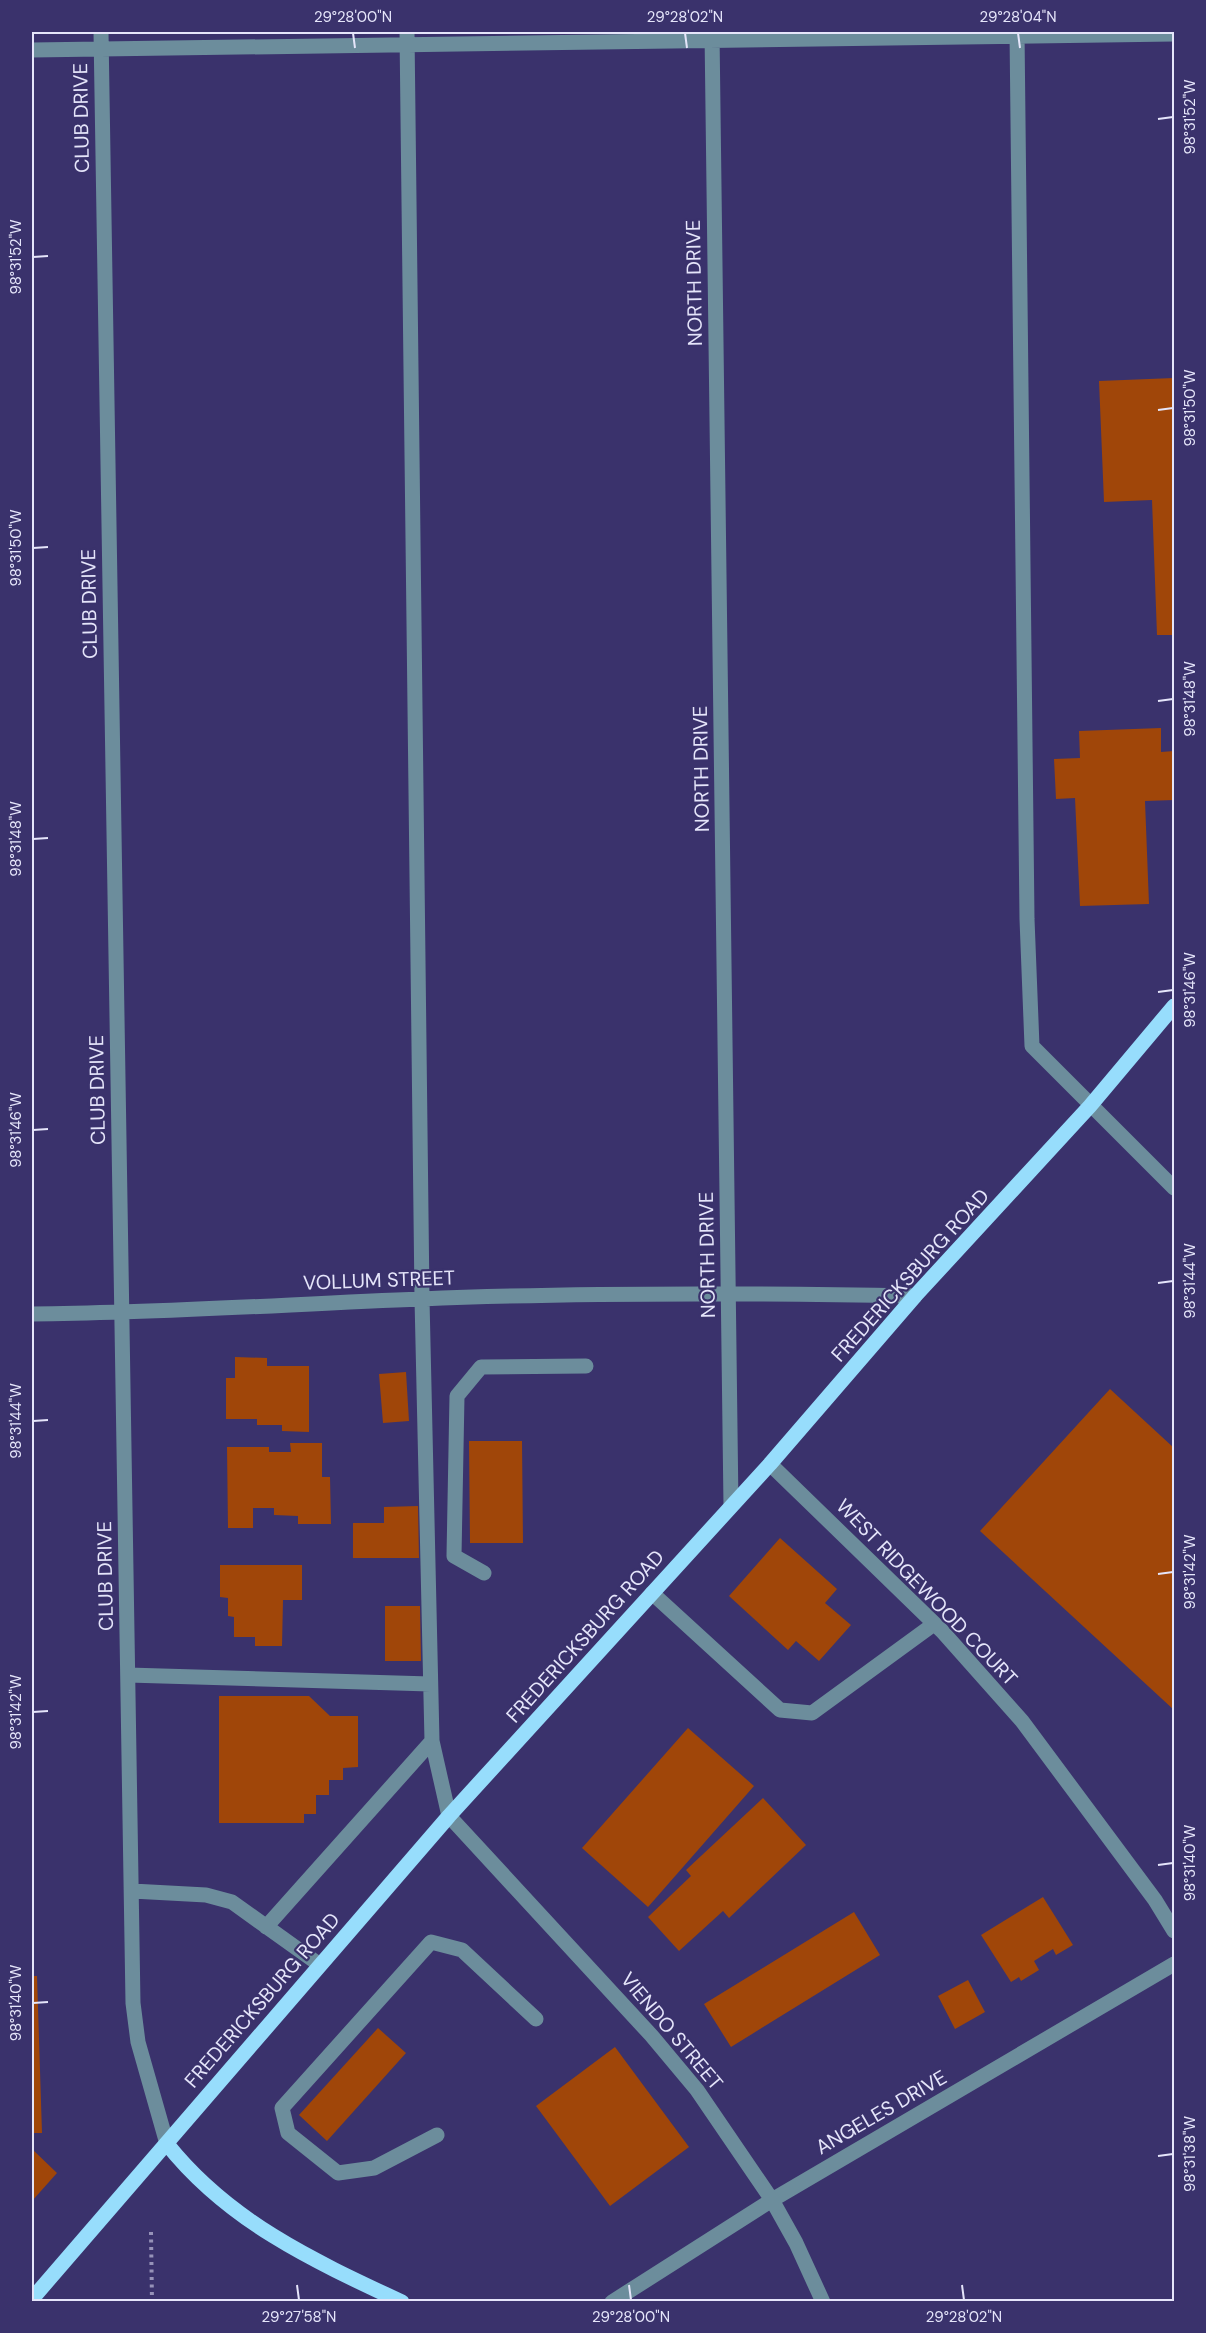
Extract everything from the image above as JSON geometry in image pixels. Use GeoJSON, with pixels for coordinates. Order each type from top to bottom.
{"type":"FeatureCollection","features":[{"type":"Feature","properties":{"kind":"main road","name":"FREDERICKSBURG ROAD"},"geometry":{"type":"LineString","coordinates":[[32,2299],[449,1816],[770,1464],[915,1296],[1090,1106],[1174,1006]]}},
{"type":"Feature","properties":{"kind":"main road"},"geometry":{"type":"LineString","coordinates":[[167,2144],[186,2168],[220,2200],[264,2233],[323,2266],[402,2301]]}},
{"type":"Feature","properties":{"kind":"street","name":"CLUB DRIVE"},"geometry":{"type":"LineString","coordinates":[[101,32],[133,2003],[138,2042],[167,2144]]}},
{"type":"Feature","properties":{"kind":"street"},"geometry":{"type":"LineString","coordinates":[[32,50],[407,38],[1017,33],[1174,34]]}},
{"type":"Feature","properties":{"kind":"street"},"geometry":{"type":"LineString","coordinates":[[1017,33],[1027,919],[1032,1046],[1174,1188]]}},
{"type":"Feature","properties":{"kind":"street","name":"NORTH DRIVE"},"geometry":{"type":"LineString","coordinates":[[712,35],[731,1506]]}},
{"type":"Feature","properties":{"kind":"street"},"geometry":{"type":"LineString","coordinates":[[407,38],[422,1299],[430,1684],[432,1741],[449,1816]]}},
{"type":"Feature","properties":{"kind":"street","name":"VOLLUM STREET"},"geometry":{"type":"LineString","coordinates":[[32,1314],[122,1313],[422,1299],[728,1293],[915,1296]]}},
{"type":"Feature","properties":{"kind":"street"},"geometry":{"type":"LineString","coordinates":[[484,1573],[454,1556],[457,1396],[481,1367],[586,1365]]}},
{"type":"Feature","properties":{"kind":"street","name":"WEST RIDGEWOOD COURT"},"geometry":{"type":"LineString","coordinates":[[770,1464],[934,1624],[1022,1720],[1155,1899],[1174,1931]]}},
{"type":"Feature","properties":{"kind":"street"},"geometry":{"type":"LineString","coordinates":[[652,1593],[780,1710],[812,1713],[934,1624]]}},
{"type":"Feature","properties":{"kind":"street"},"geometry":{"type":"LineString","coordinates":[[128,1675],[430,1684]]}},
{"type":"Feature","properties":{"kind":"street"},"geometry":{"type":"LineString","coordinates":[[267,1928],[432,1741]]}},
{"type":"Feature","properties":{"kind":"street","name":"VIENDO STREET"},"geometry":{"type":"LineString","coordinates":[[449,1816],[651,2035],[697,2090],[772,2200],[823,2301]]}},
{"type":"Feature","properties":{"kind":"street"},"geometry":{"type":"LineString","coordinates":[[132,1891],[206,1895],[232,1902],[320,1965]]}},
{"type":"Feature","properties":{"kind":"street"},"geometry":{"type":"LineString","coordinates":[[437,2135],[374,2168],[338,2173],[288,2133],[282,2108],[430,1942],[462,1950],[536,2019]]}},
{"type":"Feature","properties":{"kind":"street","name":"ANGELES DRIVE"},"geometry":{"type":"LineString","coordinates":[[612,2301],[772,2200],[1174,1964]]}},
{"type":"Feature","properties":{"kind":"path"},"geometry":{"type":"LineString","coordinates":[[151,2232],[152,2301]]}},
{"type":"Feature","properties":{"kind":"building"},"geometry":{"type":"Polygon","coordinates":[[[1174,378],[1174,635],[1157,635],[1152,500],[1104,502],[1099,381],[1174,378]]]}},
{"type":"Feature","properties":{"kind":"building"},"geometry":{"type":"Polygon","coordinates":[[[1161,728],[1161,752],[1174,751],[1174,800],[1145,801],[1149,904],[1080,906],[1075,798],[1056,799],[1054,759],[1080,758],[1079,731],[1161,728]]]}},
{"type":"Feature","properties":{"kind":"building"},"geometry":{"type":"Polygon","coordinates":[[[235,1357],[267,1358],[267,1366],[309,1366],[309,1432],[282,1431],[282,1425],[257,1425],[257,1419],[226,1419],[226,1378],[235,1378],[235,1357]]]}},
{"type":"Feature","properties":{"kind":"building"},"geometry":{"type":"Polygon","coordinates":[[[406,1372],[409,1421],[383,1423],[379,1374],[406,1372]]]}},
{"type":"Feature","properties":{"kind":"building"},"geometry":{"type":"Polygon","coordinates":[[[1110,1389],[1174,1448],[1174,1710],[980,1531],[1110,1389]]]}},
{"type":"Feature","properties":{"kind":"building"},"geometry":{"type":"Polygon","coordinates":[[[469,1441],[522,1441],[523,1543],[470,1543],[469,1441]]]}},
{"type":"Feature","properties":{"kind":"building"},"geometry":{"type":"Polygon","coordinates":[[[290,1443],[322,1443],[322,1477],[330,1477],[331,1524],[298,1524],[298,1516],[274,1515],[274,1508],[253,1508],[253,1528],[228,1528],[227,1447],[269,1447],[269,1452],[291,1452],[290,1443]]]}},
{"type":"Feature","properties":{"kind":"building"},"geometry":{"type":"Polygon","coordinates":[[[418,1506],[419,1558],[353,1558],[353,1523],[384,1523],[384,1507],[418,1506]]]}},
{"type":"Feature","properties":{"kind":"building"},"geometry":{"type":"Polygon","coordinates":[[[780,1538],[837,1589],[825,1603],[851,1625],[819,1661],[796,1641],[788,1650],[729,1596],[780,1538]]]}},
{"type":"Feature","properties":{"kind":"building"},"geometry":{"type":"Polygon","coordinates":[[[220,1565],[302,1565],[302,1600],[283,1600],[282,1646],[255,1646],[255,1637],[234,1637],[234,1617],[228,1616],[228,1598],[220,1597],[220,1565]]]}},
{"type":"Feature","properties":{"kind":"building"},"geometry":{"type":"Polygon","coordinates":[[[385,1606],[420,1606],[421,1661],[385,1661],[385,1606]]]}},
{"type":"Feature","properties":{"kind":"building"},"geometry":{"type":"Polygon","coordinates":[[[219,1696],[309,1696],[330,1716],[358,1716],[358,1767],[343,1768],[343,1780],[329,1780],[329,1795],[316,1795],[316,1814],[304,1814],[304,1823],[219,1823],[219,1696]]]}},
{"type":"Feature","properties":{"kind":"building"},"geometry":{"type":"Polygon","coordinates":[[[688,1728],[754,1786],[648,1907],[582,1848],[688,1728]]]}},
{"type":"Feature","properties":{"kind":"building"},"geometry":{"type":"Polygon","coordinates":[[[763,1798],[806,1845],[729,1918],[723,1911],[679,1951],[648,1917],[691,1876],[686,1870],[763,1798]]]}},
{"type":"Feature","properties":{"kind":"building"},"geometry":{"type":"Polygon","coordinates":[[[1043,1897],[1073,1945],[1056,1955],[1053,1949],[1034,1961],[1039,1970],[1021,1981],[1019,1977],[1011,1982],[981,1935],[1043,1897]]]}},
{"type":"Feature","properties":{"kind":"building"},"geometry":{"type":"Polygon","coordinates":[[[854,1912],[880,1955],[731,2047],[704,2004],[854,1912]]]}},
{"type":"Feature","properties":{"kind":"building"},"geometry":{"type":"Polygon","coordinates":[[[32,1976],[37,1976],[42,2133],[32,2133],[32,1976]]]}},
{"type":"Feature","properties":{"kind":"building"},"geometry":{"type":"Polygon","coordinates":[[[968,1980],[985,2012],[955,2029],[938,1996],[968,1980]]]}},
{"type":"Feature","properties":{"kind":"building"},"geometry":{"type":"Polygon","coordinates":[[[378,2028],[406,2053],[327,2141],[299,2115],[378,2028]]]}},
{"type":"Feature","properties":{"kind":"building"},"geometry":{"type":"Polygon","coordinates":[[[615,2047],[689,2147],[610,2206],[536,2106],[615,2047]]]}},
{"type":"Feature","properties":{"kind":"building"},"geometry":{"type":"Polygon","coordinates":[[[32,2149],[57,2173],[32,2201],[32,2149]]]}}]}
